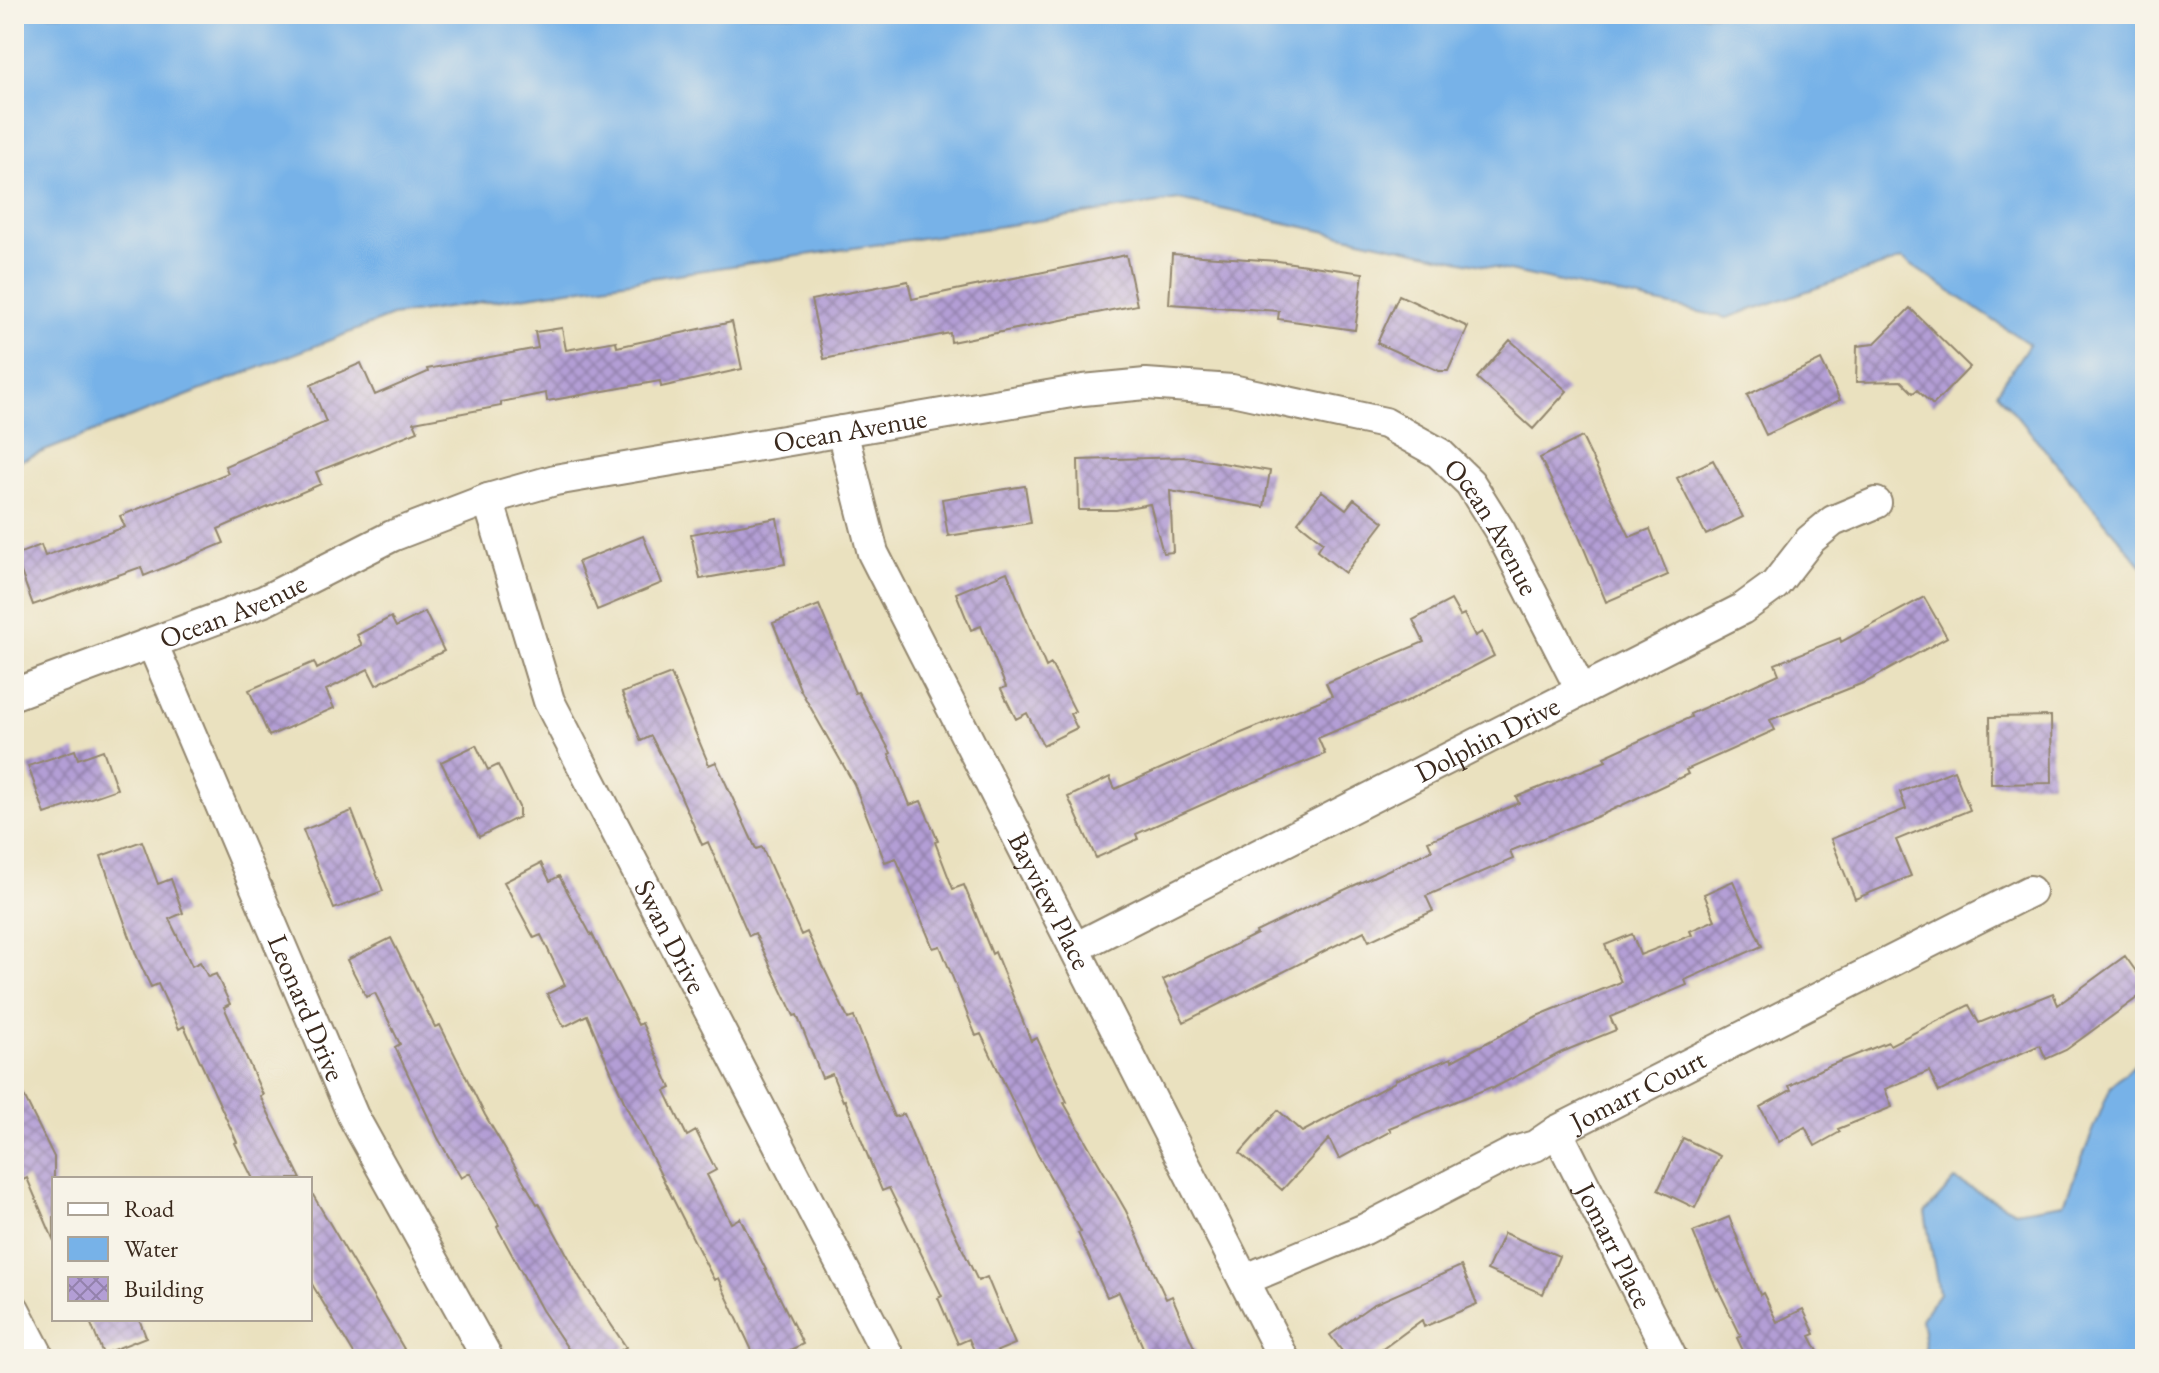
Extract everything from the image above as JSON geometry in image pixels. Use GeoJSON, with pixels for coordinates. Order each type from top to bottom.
{"type":"FeatureCollection","features":[{"type":"Feature","properties":{"kind":"street","name":"Ocean Avenue"},"geometry":{"type":"LineString","coordinates":[[14,694],[264,601],[392,536],[488,499],[555,480],[1083,390],[1146,384],[1232,390],[1385,423],[1439,453],[1470,483],[1500,531],[1581,690]]}},
{"type":"Feature","properties":{"kind":"street","name":"Bayview Place"},"geometry":{"type":"LineString","coordinates":[[842,431],[873,553],[1284,1359]]}},
{"type":"Feature","properties":{"kind":"street","name":"Swan Drive"},"geometry":{"type":"LineString","coordinates":[[488,499],[549,701],[890,1359]]}},
{"type":"Feature","properties":{"kind":"street","name":"Dolphin Drive"},"geometry":{"type":"LineString","coordinates":[[1075,948],[1742,609],[1775,585],[1810,540],[1833,521],[1876,503]]}},
{"type":"Feature","properties":{"kind":"street","name":"Leonard Drive"},"geometry":{"type":"LineString","coordinates":[[152,643],[353,1116],[488,1359]]}},
{"type":"Feature","properties":{"kind":"street","name":"Jomarr Court"},"geometry":{"type":"LineString","coordinates":[[1244,1280],[1365,1229],[1514,1152],[1535,1146],[1557,1131],[2030,891]]}},
{"type":"Feature","properties":{"kind":"street","name":"Jomarr Place"},"geometry":{"type":"LineString","coordinates":[[1557,1131],[1672,1359]]}},
{"type":"Feature","properties":{"kind":"street"},"geometry":{"type":"LineString","coordinates":[[14,1309],[40,1359]]}},
{"type":"Feature","properties":{"kind":"water"},"geometry":{"type":"Polygon","coordinates":[[[14,14],[2145,14],[2145,570],[1997,392],[2029,344],[1902,259],[1727,318],[1179,200],[392,316],[14,463],[14,14]]]}},
{"type":"Feature","properties":{"kind":"water"},"geometry":{"type":"Polygon","coordinates":[[[2145,1055],[2145,1359],[1927,1359],[1921,1319],[1939,1293],[1925,1213],[1955,1180],[2015,1211],[2064,1203],[2111,1086],[2145,1055]]]}},
{"type":"Feature","properties":{"kind":"building"},"geometry":{"type":"Polygon","coordinates":[[[1172,254],[1278,261],[1363,273],[1355,330],[1278,319],[1279,311],[1169,304],[1172,254]]]}},
{"type":"Feature","properties":{"kind":"building"},"geometry":{"type":"Polygon","coordinates":[[[1126,255],[1137,305],[951,342],[950,333],[824,359],[811,300],[908,281],[912,299],[1126,255]]]}},
{"type":"Feature","properties":{"kind":"building"},"geometry":{"type":"Polygon","coordinates":[[[1399,295],[1468,327],[1448,371],[1439,371],[1377,343],[1399,295]]]}},
{"type":"Feature","properties":{"kind":"building"},"geometry":{"type":"Polygon","coordinates":[[[1910,308],[1970,367],[1933,405],[1901,381],[1856,382],[1857,346],[1874,344],[1910,308]]]}},
{"type":"Feature","properties":{"kind":"building"},"geometry":{"type":"Polygon","coordinates":[[[732,322],[742,369],[661,387],[660,381],[547,401],[546,393],[501,402],[501,406],[414,422],[418,431],[316,472],[321,484],[218,529],[224,543],[144,576],[141,567],[33,605],[15,555],[41,545],[45,556],[125,527],[120,516],[228,473],[225,466],[326,422],[311,385],[361,363],[375,395],[428,372],[427,369],[538,348],[535,332],[562,328],[566,350],[616,341],[617,347],[732,322]]]}},
{"type":"Feature","properties":{"kind":"building"},"geometry":{"type":"Polygon","coordinates":[[[1510,340],[1567,391],[1533,429],[1477,378],[1510,340]]]}},
{"type":"Feature","properties":{"kind":"building"},"geometry":{"type":"Polygon","coordinates":[[[1821,360],[1840,400],[1766,435],[1747,395],[1821,360]]]}},
{"type":"Feature","properties":{"kind":"building"},"geometry":{"type":"Polygon","coordinates":[[[1582,437],[1630,537],[1650,529],[1668,575],[1606,602],[1578,534],[1540,458],[1582,437]]]}},
{"type":"Feature","properties":{"kind":"building"},"geometry":{"type":"Polygon","coordinates":[[[1187,457],[1270,471],[1264,507],[1170,491],[1173,552],[1163,553],[1150,504],[1116,510],[1079,510],[1078,460],[1187,457]]]}},
{"type":"Feature","properties":{"kind":"building"},"geometry":{"type":"Polygon","coordinates":[[[1713,460],[1743,517],[1706,535],[1677,478],[1713,460]]]}},
{"type":"Feature","properties":{"kind":"building"},"geometry":{"type":"Polygon","coordinates":[[[1025,486],[1031,523],[948,536],[942,499],[1025,486]]]}},
{"type":"Feature","properties":{"kind":"building"},"geometry":{"type":"Polygon","coordinates":[[[1322,491],[1346,509],[1354,499],[1384,522],[1345,573],[1317,551],[1323,542],[1298,522],[1322,491]]]}},
{"type":"Feature","properties":{"kind":"building"},"geometry":{"type":"Polygon","coordinates":[[[777,518],[785,564],[700,579],[691,534],[777,518]]]}},
{"type":"Feature","properties":{"kind":"building"},"geometry":{"type":"Polygon","coordinates":[[[643,536],[662,583],[597,610],[578,562],[643,536]]]}},
{"type":"Feature","properties":{"kind":"building"},"geometry":{"type":"Polygon","coordinates":[[[1007,572],[1046,667],[1051,664],[1075,711],[1070,714],[1077,728],[1043,745],[1027,713],[1016,719],[1001,689],[1006,687],[981,626],[971,630],[956,593],[1007,572]]]}},
{"type":"Feature","properties":{"kind":"building"},"geometry":{"type":"Polygon","coordinates":[[[1924,597],[1947,637],[1868,681],[1770,720],[1775,730],[1686,770],[1688,774],[1601,815],[1510,851],[1513,859],[1426,896],[1433,911],[1369,941],[1364,931],[1184,1022],[1163,980],[1320,901],[1432,850],[1428,841],[1519,803],[1516,797],[1606,761],[1604,757],[1779,674],[1775,664],[1840,638],[1841,642],[1924,597]]]}},
{"type":"Feature","properties":{"kind":"building"},"geometry":{"type":"Polygon","coordinates":[[[1451,600],[1460,616],[1464,614],[1475,636],[1482,632],[1494,656],[1405,702],[1318,738],[1325,754],[1136,834],[1138,839],[1096,858],[1068,797],[1110,777],[1115,789],[1332,696],[1326,683],[1424,642],[1413,620],[1451,600]]]}},
{"type":"Feature","properties":{"kind":"building"},"geometry":{"type":"Polygon","coordinates":[[[819,605],[855,693],[858,692],[891,753],[910,805],[921,801],[953,889],[964,885],[1031,1041],[1037,1038],[1067,1102],[1064,1103],[1126,1211],[1166,1299],[1172,1296],[1199,1359],[1148,1359],[1119,1292],[1107,1297],[1078,1233],[1081,1232],[1038,1155],[981,1034],[976,1036],[940,946],[933,948],[896,858],[885,862],[854,784],[800,689],[773,623],[819,605]]]}},
{"type":"Feature","properties":{"kind":"building"},"geometry":{"type":"Polygon","coordinates":[[[425,612],[444,651],[376,685],[368,669],[326,690],[334,708],[269,736],[249,690],[314,662],[317,669],[362,645],[357,635],[391,617],[396,627],[425,612]]]}},
{"type":"Feature","properties":{"kind":"building"},"geometry":{"type":"Polygon","coordinates":[[[671,674],[709,765],[716,762],[756,849],[762,847],[801,935],[807,932],[848,1019],[854,1017],[894,1117],[904,1114],[936,1194],[978,1281],[987,1277],[1015,1344],[978,1359],[969,1339],[958,1344],[938,1298],[942,1296],[889,1188],[882,1191],[832,1074],[822,1078],[797,1015],[794,1016],[755,933],[749,936],[708,842],[702,845],[651,736],[641,741],[622,693],[671,674]]]}},
{"type":"Feature","properties":{"kind":"building"},"geometry":{"type":"Polygon","coordinates":[[[2051,716],[2052,783],[1991,784],[1990,717],[2051,716]]]}},
{"type":"Feature","properties":{"kind":"building"},"geometry":{"type":"Polygon","coordinates":[[[476,745],[488,770],[498,765],[519,807],[519,817],[479,837],[441,762],[476,745]]]}},
{"type":"Feature","properties":{"kind":"building"},"geometry":{"type":"Polygon","coordinates":[[[75,750],[78,759],[103,750],[117,789],[45,814],[28,766],[75,750]]]}},
{"type":"Feature","properties":{"kind":"building"},"geometry":{"type":"Polygon","coordinates":[[[1954,770],[1970,810],[1896,840],[1911,876],[1855,899],[1831,839],[1906,809],[1900,792],[1954,770]]]}},
{"type":"Feature","properties":{"kind":"building"},"geometry":{"type":"Polygon","coordinates":[[[352,811],[383,891],[334,909],[303,830],[352,811]]]}},
{"type":"Feature","properties":{"kind":"building"},"geometry":{"type":"Polygon","coordinates":[[[142,841],[158,884],[171,879],[183,913],[169,919],[192,966],[200,962],[208,977],[216,974],[230,1004],[224,1007],[263,1095],[260,1096],[300,1177],[252,1177],[184,1026],[179,1029],[158,984],[151,987],[101,856],[142,841]]]}},
{"type":"Feature","properties":{"kind":"building"},"geometry":{"type":"Polygon","coordinates":[[[541,863],[550,881],[559,876],[638,1025],[642,1023],[671,1088],[665,1091],[687,1136],[696,1131],[716,1170],[707,1175],[731,1223],[740,1218],[803,1344],[771,1359],[756,1359],[718,1278],[714,1280],[626,1106],[587,1015],[564,1027],[547,994],[565,985],[541,935],[534,938],[504,882],[541,863]]]}},
{"type":"Feature","properties":{"kind":"building"},"geometry":{"type":"Polygon","coordinates":[[[1733,881],[1762,946],[1685,980],[1687,985],[1610,1017],[1616,1030],[1562,1052],[1492,1089],[1389,1128],[1391,1131],[1339,1159],[1329,1139],[1282,1190],[1240,1153],[1278,1110],[1302,1132],[1395,1080],[1451,1058],[1452,1061],[1537,1016],[1621,982],[1605,945],[1632,934],[1640,955],[1692,935],[1690,931],[1715,920],[1704,894],[1733,881]]]}},
{"type":"Feature","properties":{"kind":"building"},"geometry":{"type":"Polygon","coordinates":[[[391,938],[435,1027],[440,1025],[485,1115],[580,1278],[626,1347],[607,1359],[575,1359],[542,1310],[470,1173],[461,1178],[438,1138],[395,1047],[400,1044],[375,993],[366,997],[347,960],[391,938]]]}},
{"type":"Feature","properties":{"kind":"building"},"geometry":{"type":"Polygon","coordinates":[[[2125,956],[2145,984],[2145,992],[2066,1050],[2046,1059],[2040,1045],[1939,1092],[1929,1071],[1885,1089],[1892,1107],[1838,1129],[1840,1132],[1815,1146],[1805,1127],[1779,1142],[1760,1107],[1791,1090],[1789,1086],[1821,1069],[1888,1042],[1890,1045],[1969,1005],[1979,1023],[2053,993],[2058,1005],[2125,956]]]}},
{"type":"Feature","properties":{"kind":"building"},"geometry":{"type":"Polygon","coordinates":[[[14,1076],[54,1157],[52,1236],[27,1178],[14,1184],[14,1076]]]}},
{"type":"Feature","properties":{"kind":"building"},"geometry":{"type":"Polygon","coordinates":[[[1683,1138],[1720,1156],[1695,1208],[1658,1190],[1683,1138]]]}},
{"type":"Feature","properties":{"kind":"building"},"geometry":{"type":"Polygon","coordinates":[[[312,1193],[404,1349],[388,1359],[357,1359],[312,1284],[312,1193]]]}},
{"type":"Feature","properties":{"kind":"building"},"geometry":{"type":"Polygon","coordinates":[[[1729,1217],[1760,1295],[1763,1293],[1777,1322],[1803,1309],[1815,1334],[1810,1336],[1822,1359],[1747,1359],[1737,1338],[1741,1336],[1717,1290],[1693,1232],[1729,1217]]]}},
{"type":"Feature","properties":{"kind":"building"},"geometry":{"type":"Polygon","coordinates":[[[1504,1233],[1559,1256],[1543,1294],[1487,1270],[1504,1233]]]}},
{"type":"Feature","properties":{"kind":"building"},"geometry":{"type":"Polygon","coordinates":[[[1461,1266],[1477,1304],[1424,1327],[1422,1320],[1369,1359],[1348,1359],[1330,1335],[1372,1305],[1461,1266]]]}},
{"type":"Feature","properties":{"kind":"building"},"geometry":{"type":"Polygon","coordinates":[[[90,1321],[140,1321],[146,1337],[103,1354],[90,1321]]]}}]}
